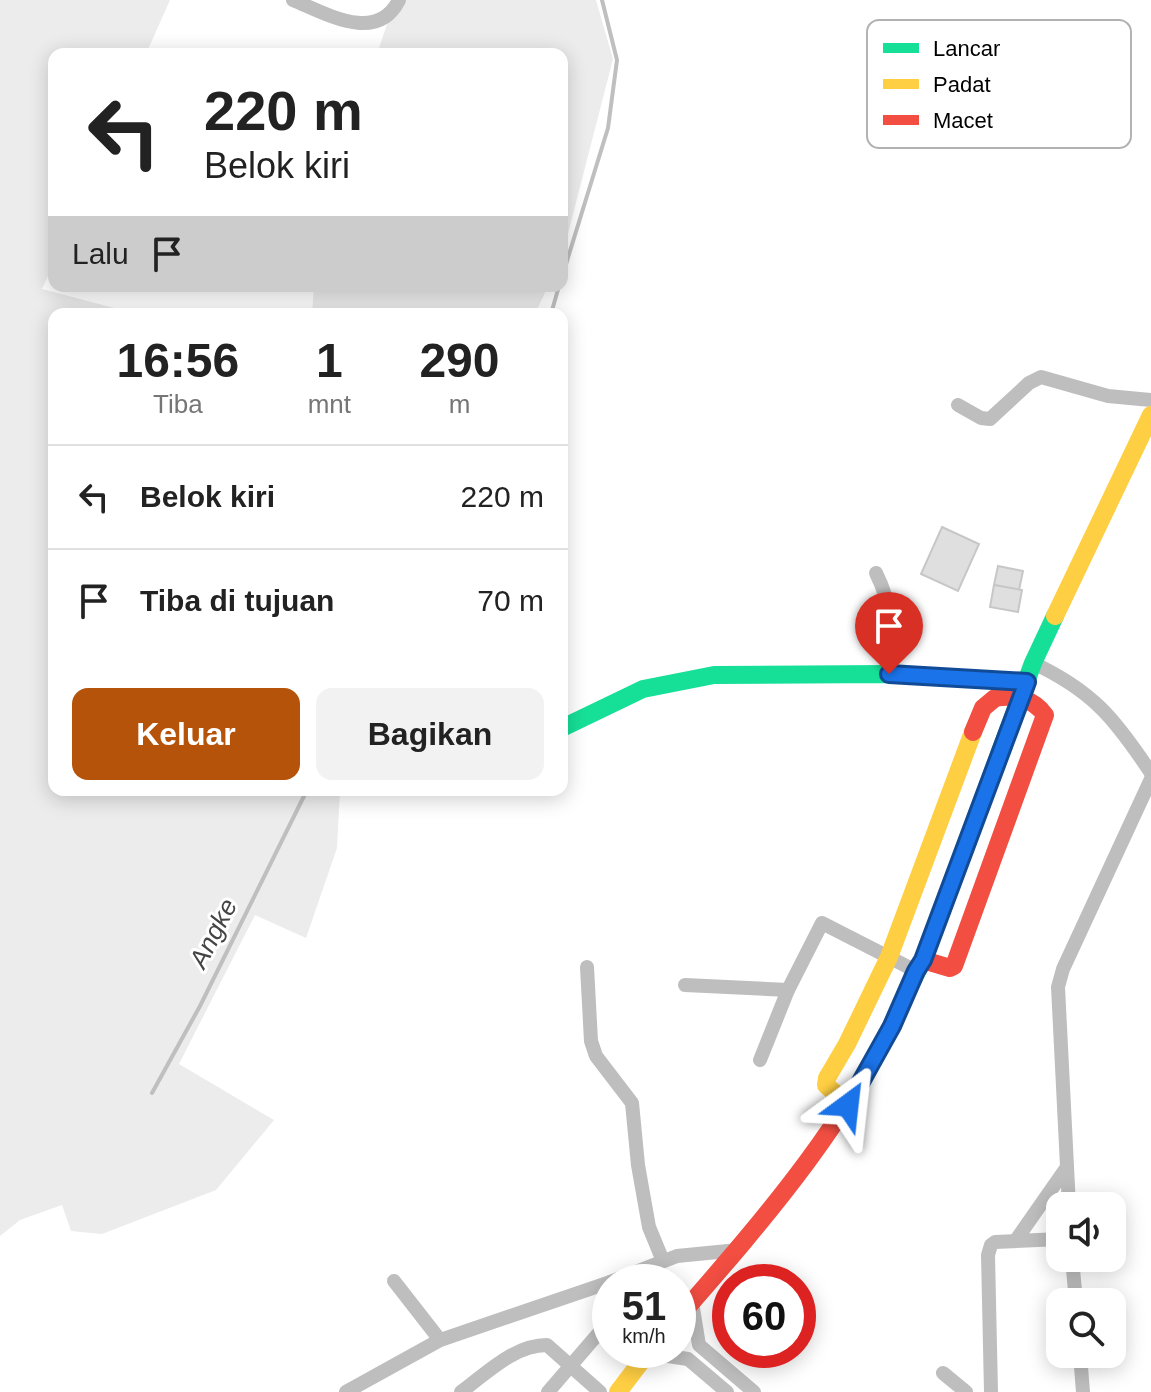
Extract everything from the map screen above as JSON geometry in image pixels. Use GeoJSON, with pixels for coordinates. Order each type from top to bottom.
{"type":"FeatureCollection","features":[{"type":"Feature","properties":{"kind":"street"},"geometry":{"type":"LineString","coordinates":[[293,0],[350,22],[366,24],[382,20],[394,11],[399,0]]}},
{"type":"Feature","properties":{"kind":"street"},"geometry":{"type":"LineString","coordinates":[[958,405],[981,418],[990,419],[1029,383],[1041,377],[1108,396],[1151,400]]}},
{"type":"Feature","properties":{"kind":"street"},"geometry":{"type":"LineString","coordinates":[[696,1297],[778,1205],[848,1105],[892,1026],[919,965],[1033,663],[1151,415]]}},
{"type":"Feature","properties":{"kind":"street"},"geometry":{"type":"LineString","coordinates":[[876,573],[886,592],[892,618],[889,674]]}},
{"type":"Feature","properties":{"kind":"street"},"geometry":{"type":"LineString","coordinates":[[1033,663],[1096,700],[1151,773]]}},
{"type":"Feature","properties":{"kind":"street"},"geometry":{"type":"LineString","coordinates":[[568,725],[643,689],[714,675],[889,674],[1023,690],[1042,708],[1045,715],[954,966],[919,965],[889,957],[822,923],[788,990],[760,1060]]}},
{"type":"Feature","properties":{"kind":"street"},"geometry":{"type":"LineString","coordinates":[[848,1105],[830,1091],[826,1085],[827,1078],[889,957],[981,712],[987,702],[1023,690]]}},
{"type":"Feature","properties":{"kind":"street"},"geometry":{"type":"LineString","coordinates":[[1069,1192],[1058,987],[1063,969],[1151,779]]}},
{"type":"Feature","properties":{"kind":"street"},"geometry":{"type":"LineString","coordinates":[[587,967],[591,1041],[596,1056],[632,1103],[638,1165],[649,1227],[663,1261]]}},
{"type":"Feature","properties":{"kind":"street"},"geometry":{"type":"LineString","coordinates":[[685,985],[788,990]]}},
{"type":"Feature","properties":{"kind":"street"},"geometry":{"type":"LineString","coordinates":[[1016,1240],[1068,1166]]}},
{"type":"Feature","properties":{"kind":"street"},"geometry":{"type":"LineString","coordinates":[[991,1392],[988,1255],[991,1245],[995,1242],[1046,1239]]}},
{"type":"Feature","properties":{"kind":"street"},"geometry":{"type":"LineString","coordinates":[[655,1264],[677,1256],[738,1250]]}},
{"type":"Feature","properties":{"kind":"street"},"geometry":{"type":"LineString","coordinates":[[394,1281],[440,1340]]}},
{"type":"Feature","properties":{"kind":"street"},"geometry":{"type":"LineString","coordinates":[[346,1392],[440,1340],[592,1288]]}},
{"type":"Feature","properties":{"kind":"street"},"geometry":{"type":"LineString","coordinates":[[696,1327],[699,1345],[754,1392]]}},
{"type":"Feature","properties":{"kind":"street"},"geometry":{"type":"LineString","coordinates":[[548,1392],[592,1340]]}},
{"type":"Feature","properties":{"kind":"street"},"geometry":{"type":"LineString","coordinates":[[461,1392],[505,1359],[536,1345],[547,1345],[600,1392]]}},
{"type":"Feature","properties":{"kind":"street"},"geometry":{"type":"LineString","coordinates":[[696,1349],[699,1345]]}},
{"type":"Feature","properties":{"kind":"street"},"geometry":{"type":"LineString","coordinates":[[696,1366],[727,1392]]}},
{"type":"Feature","properties":{"kind":"street"},"geometry":{"type":"LineString","coordinates":[[618,1392],[637,1368]]}},
{"type":"Feature","properties":{"kind":"street"},"geometry":{"type":"LineString","coordinates":[[1081,1368],[1083,1392]]}},
{"type":"Feature","properties":{"kind":"street"},"geometry":{"type":"LineString","coordinates":[[943,1373],[966,1392]]}},
{"type":"Feature","properties":{"kind":"shaded area"},"geometry":{"type":"Polygon","coordinates":[[[0,0],[170,0],[149,48],[48,48],[48,276],[42,289],[114,308],[48,308],[48,796],[340,796],[337,848],[306,938],[255,915],[179,1064],[274,1120],[216,1190],[102,1234],[71,1231],[62,1205],[20,1220],[0,1236],[0,0]]]}},
{"type":"Feature","properties":{"kind":"shaded area"},"geometry":{"type":"Polygon","coordinates":[[[395,0],[596,0],[613,59],[568,234],[568,48],[379,48],[395,0]]]}},
{"type":"Feature","properties":{"kind":"shaded area"},"geometry":{"type":"Polygon","coordinates":[[[314,292],[545,292],[538,308],[312,308],[314,292]]]}},
{"type":"Feature","properties":{"kind":"building"},"geometry":{"type":"Polygon","coordinates":[[[942,527],[979,544],[958,591],[921,574],[942,527]]]}},
{"type":"Feature","properties":{"kind":"building"},"geometry":{"type":"Polygon","coordinates":[[[998,566],[1023,571],[1019,590],[994,585],[998,566]]]}},
{"type":"Feature","properties":{"kind":"building"},"geometry":{"type":"Polygon","coordinates":[[[994,585],[1022,590],[1018,612],[990,607],[994,585]]]}},
{"type":"Feature","properties":{"kind":"waterway","name":"Angke"},"geometry":{"type":"LineString","coordinates":[[568,258],[608,128],[617,60],[602,0]]}},
{"type":"Feature","properties":{"kind":"waterway","name":"Angke"},"geometry":{"type":"LineString","coordinates":[[553,308],[557,292]]}},
{"type":"Feature","properties":{"kind":"waterway","name":"Angke"},"geometry":{"type":"LineString","coordinates":[[152,1093],[200,1006],[304,796]]}},
{"type":"Feature","properties":{"kind":"traffic: fast"},"geometry":{"type":"LineString","coordinates":[[909,987],[923,960],[1033,663],[1055,616]]}},
{"type":"Feature","properties":{"kind":"traffic: fast"},"geometry":{"type":"LineString","coordinates":[[568,725],[643,689],[714,675],[889,674],[1027,682]]}},
{"type":"Feature","properties":{"kind":"traffic: slow"},"geometry":{"type":"LineString","coordinates":[[1055,616],[1151,415]]}},
{"type":"Feature","properties":{"kind":"traffic: slow"},"geometry":{"type":"LineString","coordinates":[[848,1105],[826,1085],[827,1078],[889,957],[973,732]]}},
{"type":"Feature","properties":{"kind":"traffic: slow"},"geometry":{"type":"LineString","coordinates":[[618,1392],[636,1368]]}},
{"type":"Feature","properties":{"kind":"traffic: jam"},"geometry":{"type":"LineString","coordinates":[[923,960],[950,968],[954,966],[1045,715],[1023,699],[995,698],[983,708],[973,732]]}},
{"type":"Feature","properties":{"kind":"traffic: jam"},"geometry":{"type":"LineString","coordinates":[[696,1297],[776,1202],[836,1121],[888,1034],[909,987]]}},
{"type":"Feature","properties":{"kind":"route"},"geometry":{"type":"LineString","coordinates":[[848,1105],[892,1026],[923,960],[1027,682],[889,674]]}}]}
